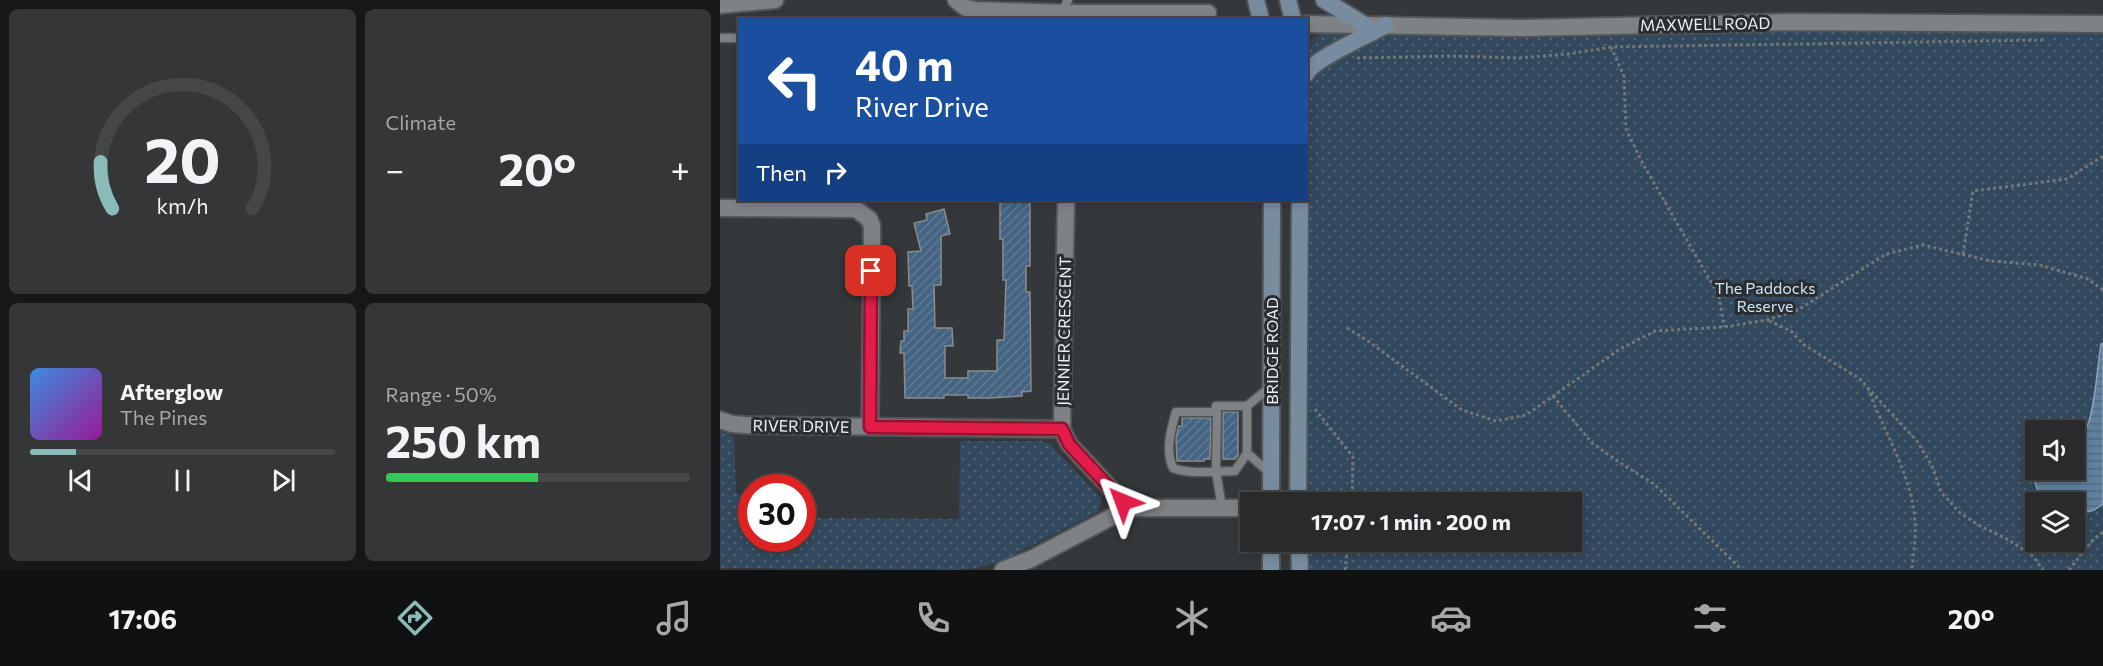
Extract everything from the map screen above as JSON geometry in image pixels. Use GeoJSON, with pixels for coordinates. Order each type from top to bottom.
{"type":"FeatureCollection","features":[{"type":"Feature","properties":{"kind":"main road"},"geometry":{"type":"LineString","coordinates":[[1256,0],[1260,18]]}},
{"type":"Feature","properties":{"kind":"main road"},"geometry":{"type":"LineString","coordinates":[[1288,0],[1292,18]]}},
{"type":"Feature","properties":{"kind":"main road"},"geometry":{"type":"LineString","coordinates":[[1324,0],[1365,24]]}},
{"type":"Feature","properties":{"kind":"main road"},"geometry":{"type":"LineString","coordinates":[[1308,71],[1324,58],[1386,26]]}},
{"type":"Feature","properties":{"kind":"main road","name":"BRIDGE ROAD"},"geometry":{"type":"LineString","coordinates":[[1271,492],[1272,201]]}},
{"type":"Feature","properties":{"kind":"main road","name":"BRIDGE ROAD"},"geometry":{"type":"LineString","coordinates":[[1298,492],[1300,201]]}},
{"type":"Feature","properties":{"kind":"main road"},"geometry":{"type":"LineString","coordinates":[[1271,552],[1271,570]]}},
{"type":"Feature","properties":{"kind":"main road"},"geometry":{"type":"LineString","coordinates":[[1299,552],[1300,570]]}},
{"type":"Feature","properties":{"kind":"street"},"geometry":{"type":"LineString","coordinates":[[720,5],[775,0]]}},
{"type":"Feature","properties":{"kind":"street"},"geometry":{"type":"LineString","coordinates":[[956,0],[981,15],[1131,8],[1208,13]]}},
{"type":"Feature","properties":{"kind":"street","name":"MAXWELL ROAD"},"geometry":{"type":"LineString","coordinates":[[1308,24],[1521,28],[1789,22],[2103,24]]}},
{"type":"Feature","properties":{"kind":"street","name":"JENNIER CRESCENT"},"geometry":{"type":"LineString","coordinates":[[1066,201],[1062,429],[1069,444],[1129,508]]}},
{"type":"Feature","properties":{"kind":"street"},"geometry":{"type":"LineString","coordinates":[[720,208],[856,209],[869,219],[872,226],[870,427]]}},
{"type":"Feature","properties":{"kind":"street","name":"RIVER DRIVE"},"geometry":{"type":"LineString","coordinates":[[720,420],[745,425],[1062,429]]}},
{"type":"Feature","properties":{"kind":"street"},"geometry":{"type":"LineString","coordinates":[[1003,570],[1034,565],[1129,508],[1240,508]]}},
{"type":"Feature","properties":{"kind":"lane"},"geometry":{"type":"LineString","coordinates":[[720,38],[738,38]]}},
{"type":"Feature","properties":{"kind":"lane"},"geometry":{"type":"LineString","coordinates":[[1222,508],[1216,471],[1216,406],[1247,406],[1273,385]]}},
{"type":"Feature","properties":{"kind":"lane"},"geometry":{"type":"LineString","coordinates":[[1216,412],[1176,412],[1171,429],[1169,460],[1173,468],[1182,471],[1235,471],[1247,453],[1247,406]]}},
{"type":"Feature","properties":{"kind":"lane"},"geometry":{"type":"LineString","coordinates":[[1247,453],[1272,474]]}},
{"type":"Feature","properties":{"kind":"path"},"geometry":{"type":"LineString","coordinates":[[1355,58],[1449,56],[1520,58],[1611,47],[2048,40]]}},
{"type":"Feature","properties":{"kind":"path"},"geometry":{"type":"LineString","coordinates":[[1611,47],[1624,76],[1626,129],[1642,164],[1719,296],[1724,327]]}},
{"type":"Feature","properties":{"kind":"path"},"geometry":{"type":"LineString","coordinates":[[1963,254],[1973,191],[2067,179],[2103,156]]}},
{"type":"Feature","properties":{"kind":"path"},"geometry":{"type":"LineString","coordinates":[[1347,328],[1462,410],[1496,421],[1526,415],[1620,349],[1654,331],[1724,327],[1767,320],[1797,310],[1886,254],[1923,245],[1991,261],[2040,265],[2088,279],[2103,290]]}},
{"type":"Feature","properties":{"kind":"path"},"geometry":{"type":"LineString","coordinates":[[1767,320],[1791,331],[1804,345],[1859,378],[1917,441],[1932,466],[1941,492],[1959,512],[2033,556],[2043,570]]}},
{"type":"Feature","properties":{"kind":"path"},"geometry":{"type":"LineString","coordinates":[[1867,386],[1905,476],[1911,497],[1916,522],[1912,570]]}},
{"type":"Feature","properties":{"kind":"path"},"geometry":{"type":"LineString","coordinates":[[1553,396],[1592,443],[1654,483],[1742,570]]}},
{"type":"Feature","properties":{"kind":"path"},"geometry":{"type":"LineString","coordinates":[[1314,407],[1353,458],[1352,492]]}},
{"type":"Feature","properties":{"kind":"path"},"geometry":{"type":"LineString","coordinates":[[2069,570],[2092,541],[2103,532]]}},
{"type":"Feature","properties":{"kind":"path"},"geometry":{"type":"LineString","coordinates":[[1345,570],[1347,552]]}},
{"type":"Feature","properties":{"kind":"green space","name":"The Paddocks Reserve"},"geometry":{"type":"Polygon","coordinates":[[[2103,25],[2103,570],[1300,570],[1300,552],[1582,552],[1582,492],[1300,492],[1306,201],[1308,201],[1308,44],[1315,37],[1335,28],[2103,25]]]}},
{"type":"Feature","properties":{"kind":"green space"},"geometry":{"type":"Polygon","coordinates":[[[720,430],[734,437],[736,493],[738,494],[738,552],[816,552],[816,517],[959,519],[960,441],[1041,441],[1050,444],[1101,498],[1099,511],[1008,558],[983,567],[958,570],[720,568],[720,430]]]}},
{"type":"Feature","properties":{"kind":"shaded area"},"geometry":{"type":"Polygon","coordinates":[[[2103,343],[2103,504],[2085,512],[2085,492],[2038,492],[2034,480],[2085,480],[2085,429],[2089,422],[2093,402],[2101,344],[2103,343]]]}},
{"type":"Feature","properties":{"kind":"building"},"geometry":{"type":"Polygon","coordinates":[[[1000,201],[1030,201],[1030,266],[1026,266],[1026,292],[1030,292],[1031,391],[1022,392],[1022,396],[989,398],[944,395],[944,398],[905,398],[904,353],[900,353],[901,341],[904,341],[904,331],[908,331],[908,309],[913,309],[912,286],[909,286],[908,252],[921,251],[914,223],[927,220],[926,214],[944,209],[950,234],[941,236],[941,285],[934,285],[935,328],[952,328],[953,346],[945,346],[945,378],[968,378],[968,371],[997,371],[997,340],[1004,340],[1006,280],[1003,280],[1003,239],[1000,239],[1000,201]]]}},
{"type":"Feature","properties":{"kind":"building"},"geometry":{"type":"Polygon","coordinates":[[[1223,412],[1238,412],[1238,455],[1235,459],[1223,459],[1223,412]]]}},
{"type":"Feature","properties":{"kind":"building"},"geometry":{"type":"Polygon","coordinates":[[[1182,418],[1211,418],[1210,459],[1177,461],[1176,438],[1179,426],[1182,426],[1182,418]]]}},
{"type":"Feature","properties":{"kind":"route"},"geometry":{"type":"LineString","coordinates":[[871,271],[870,427],[1062,429],[1069,444],[1123,502]]}}]}
